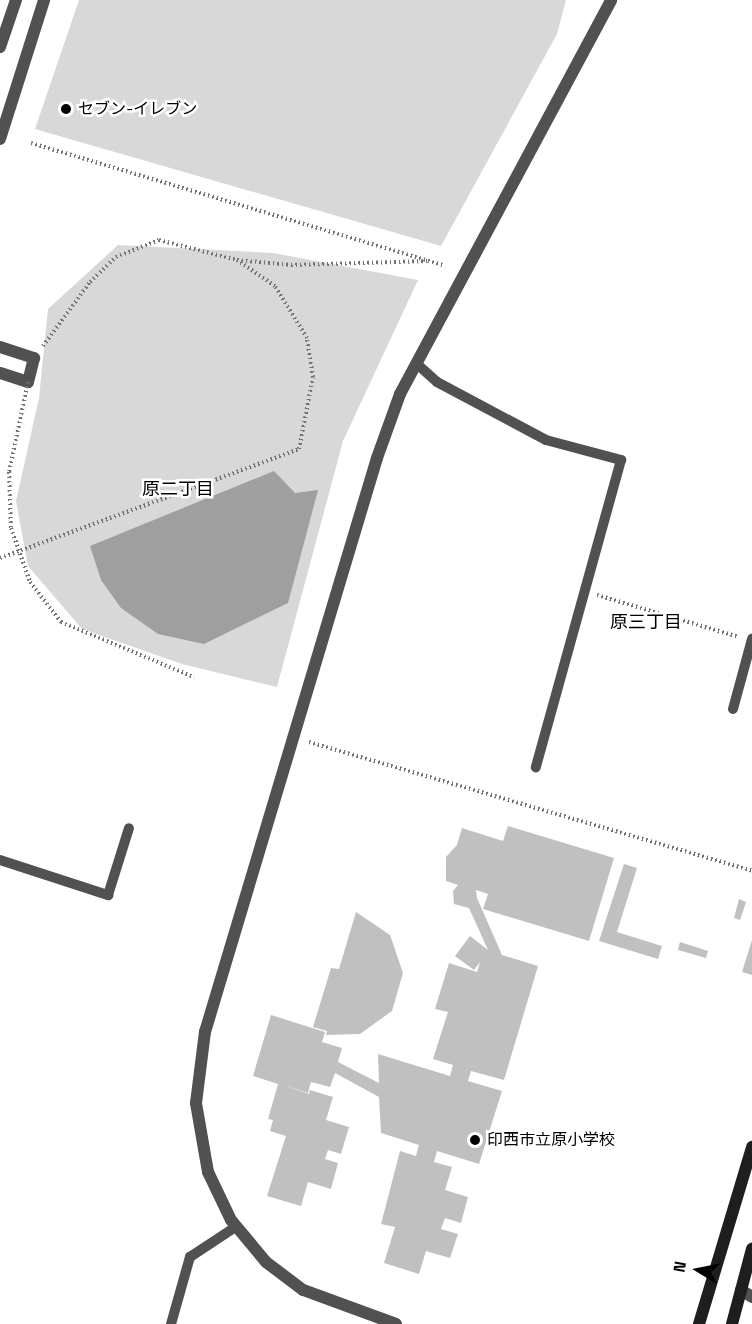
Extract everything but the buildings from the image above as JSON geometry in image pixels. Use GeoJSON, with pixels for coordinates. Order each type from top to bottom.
{"type":"FeatureCollection","features":[{"type":"Feature","properties":{"kind":"main road"},"geometry":{"type":"LineString","coordinates":[[699,1324],[752,1147]]}},
{"type":"Feature","properties":{"kind":"main road"},"geometry":{"type":"LineString","coordinates":[[732,1324],[747,1293],[752,1249]]}},
{"type":"Feature","properties":{"kind":"street"},"geometry":{"type":"LineString","coordinates":[[0,47],[16,0]]}},
{"type":"Feature","properties":{"kind":"street"},"geometry":{"type":"LineString","coordinates":[[0,139],[44,0]]}},
{"type":"Feature","properties":{"kind":"street"},"geometry":{"type":"LineString","coordinates":[[396,1324],[303,1290],[266,1262],[237,1226],[208,1172],[196,1103],[205,1032],[377,458],[400,394],[611,0]]}},
{"type":"Feature","properties":{"kind":"street"},"geometry":{"type":"LineString","coordinates":[[0,347],[34,358],[28,381],[0,373]]}},
{"type":"Feature","properties":{"kind":"lane"},"geometry":{"type":"LineString","coordinates":[[417,364],[437,382],[546,440],[621,460],[536,767]]}},
{"type":"Feature","properties":{"kind":"lane"},"geometry":{"type":"LineString","coordinates":[[733,709],[752,640]]}},
{"type":"Feature","properties":{"kind":"lane"},"geometry":{"type":"LineString","coordinates":[[0,860],[108,895],[129,828]]}},
{"type":"Feature","properties":{"kind":"lane"},"geometry":{"type":"LineString","coordinates":[[171,1324],[190,1257],[237,1226]]}},
{"type":"Feature","properties":{"kind":"path"},"geometry":{"type":"LineString","coordinates":[[31,142],[442,265]]}},
{"type":"Feature","properties":{"kind":"path"},"geometry":{"type":"LineString","coordinates":[[34,358],[90,282],[116,257],[159,240],[237,260],[291,265],[430,261]]}},
{"type":"Feature","properties":{"kind":"path"},"geometry":{"type":"LineString","coordinates":[[0,558],[299,449],[313,377],[307,338],[275,286],[237,260]]}},
{"type":"Feature","properties":{"kind":"path"},"geometry":{"type":"LineString","coordinates":[[28,381],[9,472],[11,528],[30,582],[61,622],[194,677]]}},
{"type":"Feature","properties":{"kind":"path"},"geometry":{"type":"LineString","coordinates":[[585,591],[752,640]]}},
{"type":"Feature","properties":{"kind":"path"},"geometry":{"type":"LineString","coordinates":[[309,742],[752,871]]}},
{"type":"Feature","properties":{"kind":"shaded area"},"geometry":{"type":"Polygon","coordinates":[[[79,0],[566,0],[557,34],[441,246],[35,129],[79,0]]]}},
{"type":"Feature","properties":{"kind":"shaded area"},"geometry":{"type":"Polygon","coordinates":[[[118,245],[273,253],[418,280],[343,441],[277,687],[182,664],[82,629],[28,566],[16,501],[39,398],[48,309],[118,245]]]}},
{"type":"Feature","properties":{"kind":"shaded area"},"geometry":{"type":"Polygon","coordinates":[[[274,471],[295,493],[318,490],[288,603],[204,644],[158,634],[121,608],[101,580],[90,546],[274,471]]]}},
{"type":"Feature","properties":{"kind":"place","name":"セブン-イレブン"},"geometry":{"type":"Point","coordinates":[66,109]}},
{"type":"Feature","properties":{"kind":"place","name":"印西市立原小学校"},"geometry":{"type":"Point","coordinates":[475,1140]}},
{"type":"Feature","properties":{"kind":"district","name":"原二丁目"},"geometry":{"type":"Point","coordinates":[178,489]}},
{"type":"Feature","properties":{"kind":"district","name":"原三丁目"},"geometry":{"type":"Point","coordinates":[646,622]}}]}
